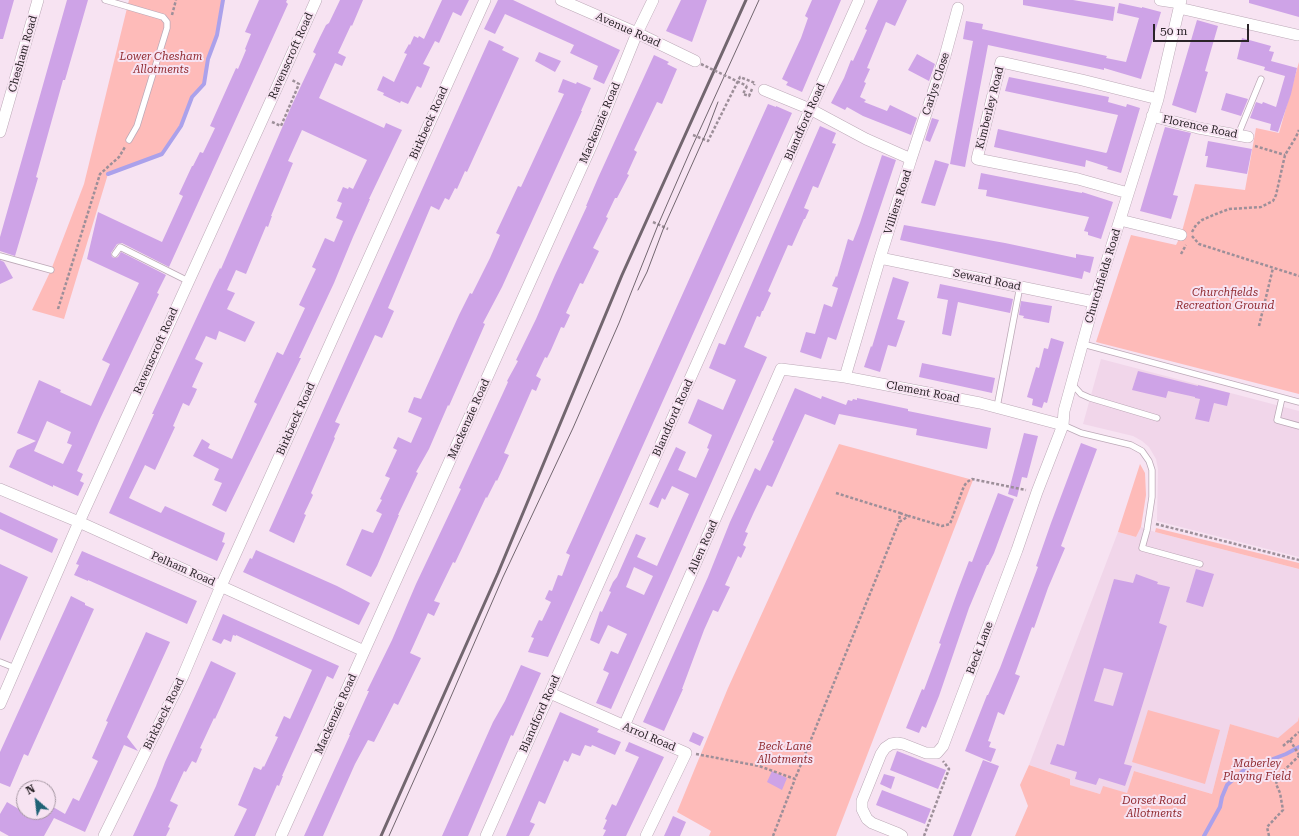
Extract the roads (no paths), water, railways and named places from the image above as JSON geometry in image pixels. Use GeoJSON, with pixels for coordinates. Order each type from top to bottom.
{"type":"FeatureCollection","features":[{"type":"Feature","properties":{"kind":"street","name":"Chesham Road"},"geometry":{"type":"LineString","coordinates":[[0,132],[38,0]]}},
{"type":"Feature","properties":{"kind":"street","name":"Ravenscroft Road"},"geometry":{"type":"LineString","coordinates":[[0,704],[79,522],[316,0]]}},
{"type":"Feature","properties":{"kind":"street","name":"Birkbeck Road"},"geometry":{"type":"LineString","coordinates":[[104,836],[183,676],[220,586],[485,0]]}},
{"type":"Feature","properties":{"kind":"street","name":"Avenue Road"},"geometry":{"type":"LineString","coordinates":[[561,0],[637,33],[698,62]]}},
{"type":"Feature","properties":{"kind":"street","name":"Mackenzie Road"},"geometry":{"type":"LineString","coordinates":[[281,836],[593,142],[637,33],[653,0]]}},
{"type":"Feature","properties":{"kind":"street","name":"Blandford Road"},"geometry":{"type":"LineString","coordinates":[[486,836],[859,0]]}},
{"type":"Feature","properties":{"kind":"street"},"geometry":{"type":"LineString","coordinates":[[1160,0],[1298,34]]}},
{"type":"Feature","properties":{"kind":"street","name":"Churchfields Road"},"geometry":{"type":"LineString","coordinates":[[1017,550],[1063,424],[1064,411],[1094,302],[1158,99],[1180,4]]}},
{"type":"Feature","properties":{"kind":"street","name":"Carlys Close"},"geometry":{"type":"LineString","coordinates":[[911,159],[945,56],[958,8]]}},
{"type":"Feature","properties":{"kind":"street","name":"Kimberley Road"},"geometry":{"type":"LineString","coordinates":[[1128,193],[1078,179],[977,159],[1001,62],[1158,99]]}},
{"type":"Feature","properties":{"kind":"street","name":"Villiers Road"},"geometry":{"type":"LineString","coordinates":[[764,90],[810,109],[866,139],[911,159],[845,377]]}},
{"type":"Feature","properties":{"kind":"street","name":"Florence Road"},"geometry":{"type":"LineString","coordinates":[[1152,116],[1198,128],[1243,136]]}},
{"type":"Feature","properties":{"kind":"street"},"geometry":{"type":"LineString","coordinates":[[1120,220],[1181,235]]}},
{"type":"Feature","properties":{"kind":"street","name":"Seward Road"},"geometry":{"type":"LineString","coordinates":[[880,258],[1094,302]]}},
{"type":"Feature","properties":{"kind":"street","name":"Clement Road"},"geometry":{"type":"LineString","coordinates":[[781,368],[845,377],[997,407],[1063,424]]}},
{"type":"Feature","properties":{"kind":"street","name":"Allen Road"},"geometry":{"type":"LineString","coordinates":[[624,726],[781,368]]}},
{"type":"Feature","properties":{"kind":"street","name":"Pelham Road"},"geometry":{"type":"LineString","coordinates":[[0,490],[79,522],[364,651]]}},
{"type":"Feature","properties":{"kind":"street","name":"Beck Lane"},"geometry":{"type":"LineString","coordinates":[[902,836],[872,823],[867,819],[862,808],[862,802],[881,754],[885,748],[896,743],[903,744],[926,753],[940,750],[1017,550]]}},
{"type":"Feature","properties":{"kind":"street","name":"Arrol Road"},"geometry":{"type":"LineString","coordinates":[[550,693],[686,753],[646,836]]}},
{"type":"Feature","properties":{"kind":"lane"},"geometry":{"type":"LineString","coordinates":[[105,0],[152,12],[163,17],[167,22],[167,28],[139,122],[129,140]]}},
{"type":"Feature","properties":{"kind":"lane"},"geometry":{"type":"LineString","coordinates":[[1243,136],[1261,79]]}},
{"type":"Feature","properties":{"kind":"lane"},"geometry":{"type":"LineString","coordinates":[[115,254],[120,247],[188,281]]}},
{"type":"Feature","properties":{"kind":"lane"},"geometry":{"type":"LineString","coordinates":[[0,256],[51,270]]}},
{"type":"Feature","properties":{"kind":"lane"},"geometry":{"type":"LineString","coordinates":[[997,407],[1020,286]]}},
{"type":"Feature","properties":{"kind":"lane"},"geometry":{"type":"LineString","coordinates":[[1083,344],[1299,402]]}},
{"type":"Feature","properties":{"kind":"lane"},"geometry":{"type":"LineString","coordinates":[[1072,384],[1081,394],[1090,398],[1158,418]]}},
{"type":"Feature","properties":{"kind":"lane"},"geometry":{"type":"LineString","coordinates":[[1282,398],[1277,420],[1299,426]]}},
{"type":"Feature","properties":{"kind":"lane"},"geometry":{"type":"LineString","coordinates":[[1063,424],[1081,433],[1131,445],[1142,451],[1149,461],[1152,470],[1152,497],[1147,530],[1142,548],[1200,564]]}},
{"type":"Feature","properties":{"kind":"lane"},"geometry":{"type":"LineString","coordinates":[[0,662],[15,668]]}},
{"type":"Feature","properties":{"kind":"waterway"},"geometry":{"type":"LineString","coordinates":[[108,174],[162,154],[181,126],[192,97],[204,84],[208,59],[217,35],[223,0]]}},
{"type":"Feature","properties":{"kind":"waterway"},"geometry":{"type":"LineString","coordinates":[[1204,836],[1220,807],[1227,785],[1244,770],[1286,754],[1299,747]]}},
{"type":"Feature","properties":{"kind":"tram line"},"geometry":{"type":"LineString","coordinates":[[389,836],[503,577],[573,428],[619,323],[658,225],[759,0]]}},
{"type":"Feature","properties":{"kind":"tram line"},"geometry":{"type":"LineString","coordinates":[[638,290],[647,272],[664,227],[707,131],[718,102]]}},
{"type":"Feature","properties":{"kind":"railway"},"geometry":{"type":"LineString","coordinates":[[381,836],[498,573],[622,275],[746,0]]}},
{"type":"Feature","properties":{"kind":"park label","name":"Lower Chesham Allotments"},"geometry":{"type":"Point","coordinates":[161,63]}},
{"type":"Feature","properties":{"kind":"park label","name":"Churchfields Recreation Ground"},"geometry":{"type":"Point","coordinates":[1225,299]}},
{"type":"Feature","properties":{"kind":"park label","name":"Beck Lane Allotments"},"geometry":{"type":"Point","coordinates":[785,753]}},
{"type":"Feature","properties":{"kind":"park label","name":"Maberley Playing Field"},"geometry":{"type":"Point","coordinates":[1257,770]}},
{"type":"Feature","properties":{"kind":"park label","name":"Dorset Road Allotments"},"geometry":{"type":"Point","coordinates":[1154,807]}}]}
